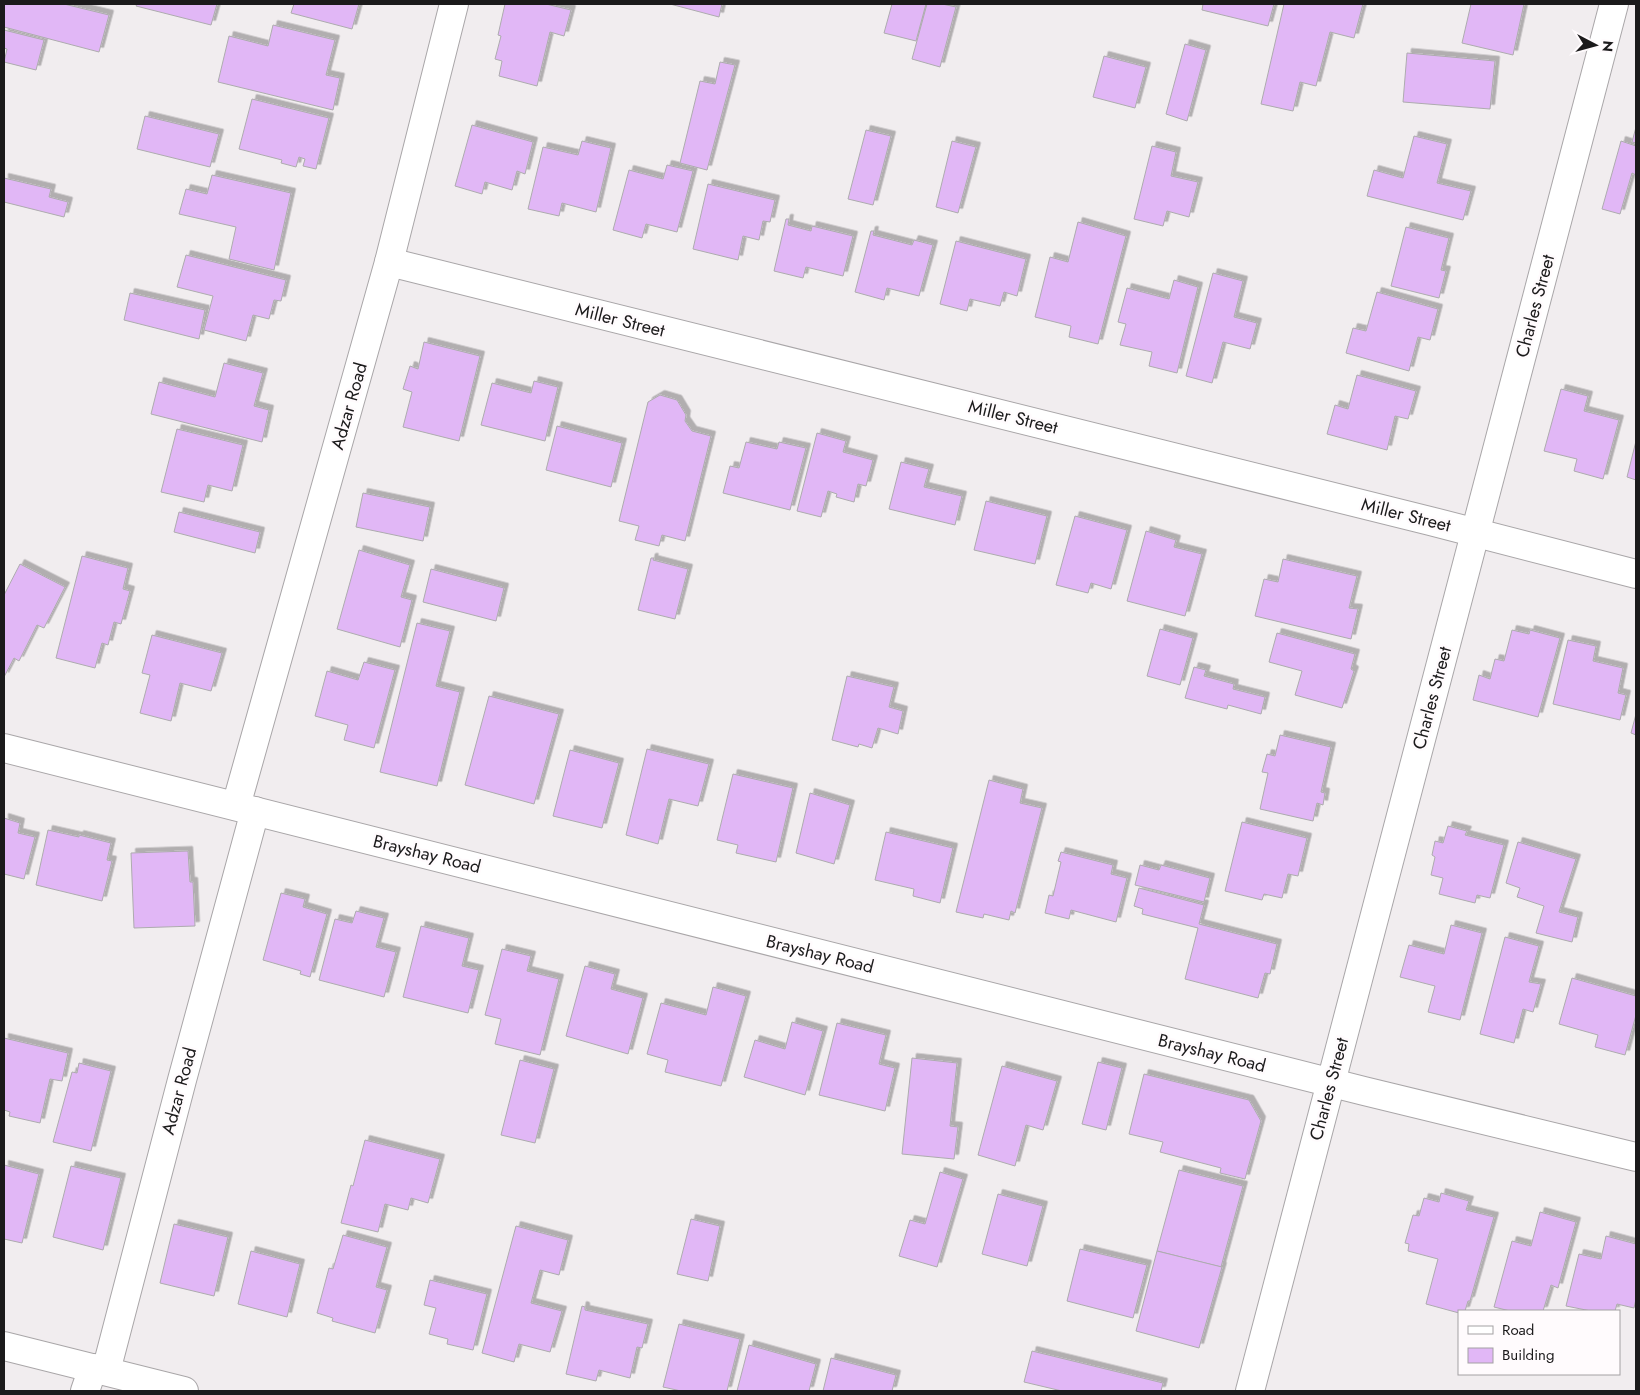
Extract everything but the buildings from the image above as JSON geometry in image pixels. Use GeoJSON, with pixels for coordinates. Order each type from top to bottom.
{"type":"FeatureCollection","features":[{"type":"Feature","properties":{"kind":"street","name":"Adzar Road"},"geometry":{"type":"LineString","coordinates":[[95,1377],[182,1080],[245,809],[389,262],[454,4]]}},
{"type":"Feature","properties":{"kind":"street","name":"Charles Street"},"geometry":{"type":"LineString","coordinates":[[1250,1391],[1614,4]]}},
{"type":"Feature","properties":{"kind":"street","name":"Miller Street"},"geometry":{"type":"LineString","coordinates":[[389,262],[1476,532],[1636,574]]}},
{"type":"Feature","properties":{"kind":"street","name":"Brayshay Road"},"geometry":{"type":"LineString","coordinates":[[4,748],[1636,1157]]}},
{"type":"Feature","properties":{"kind":"street"},"geometry":{"type":"LineString","coordinates":[[4,1346],[95,1377],[184,1391]]}}]}
